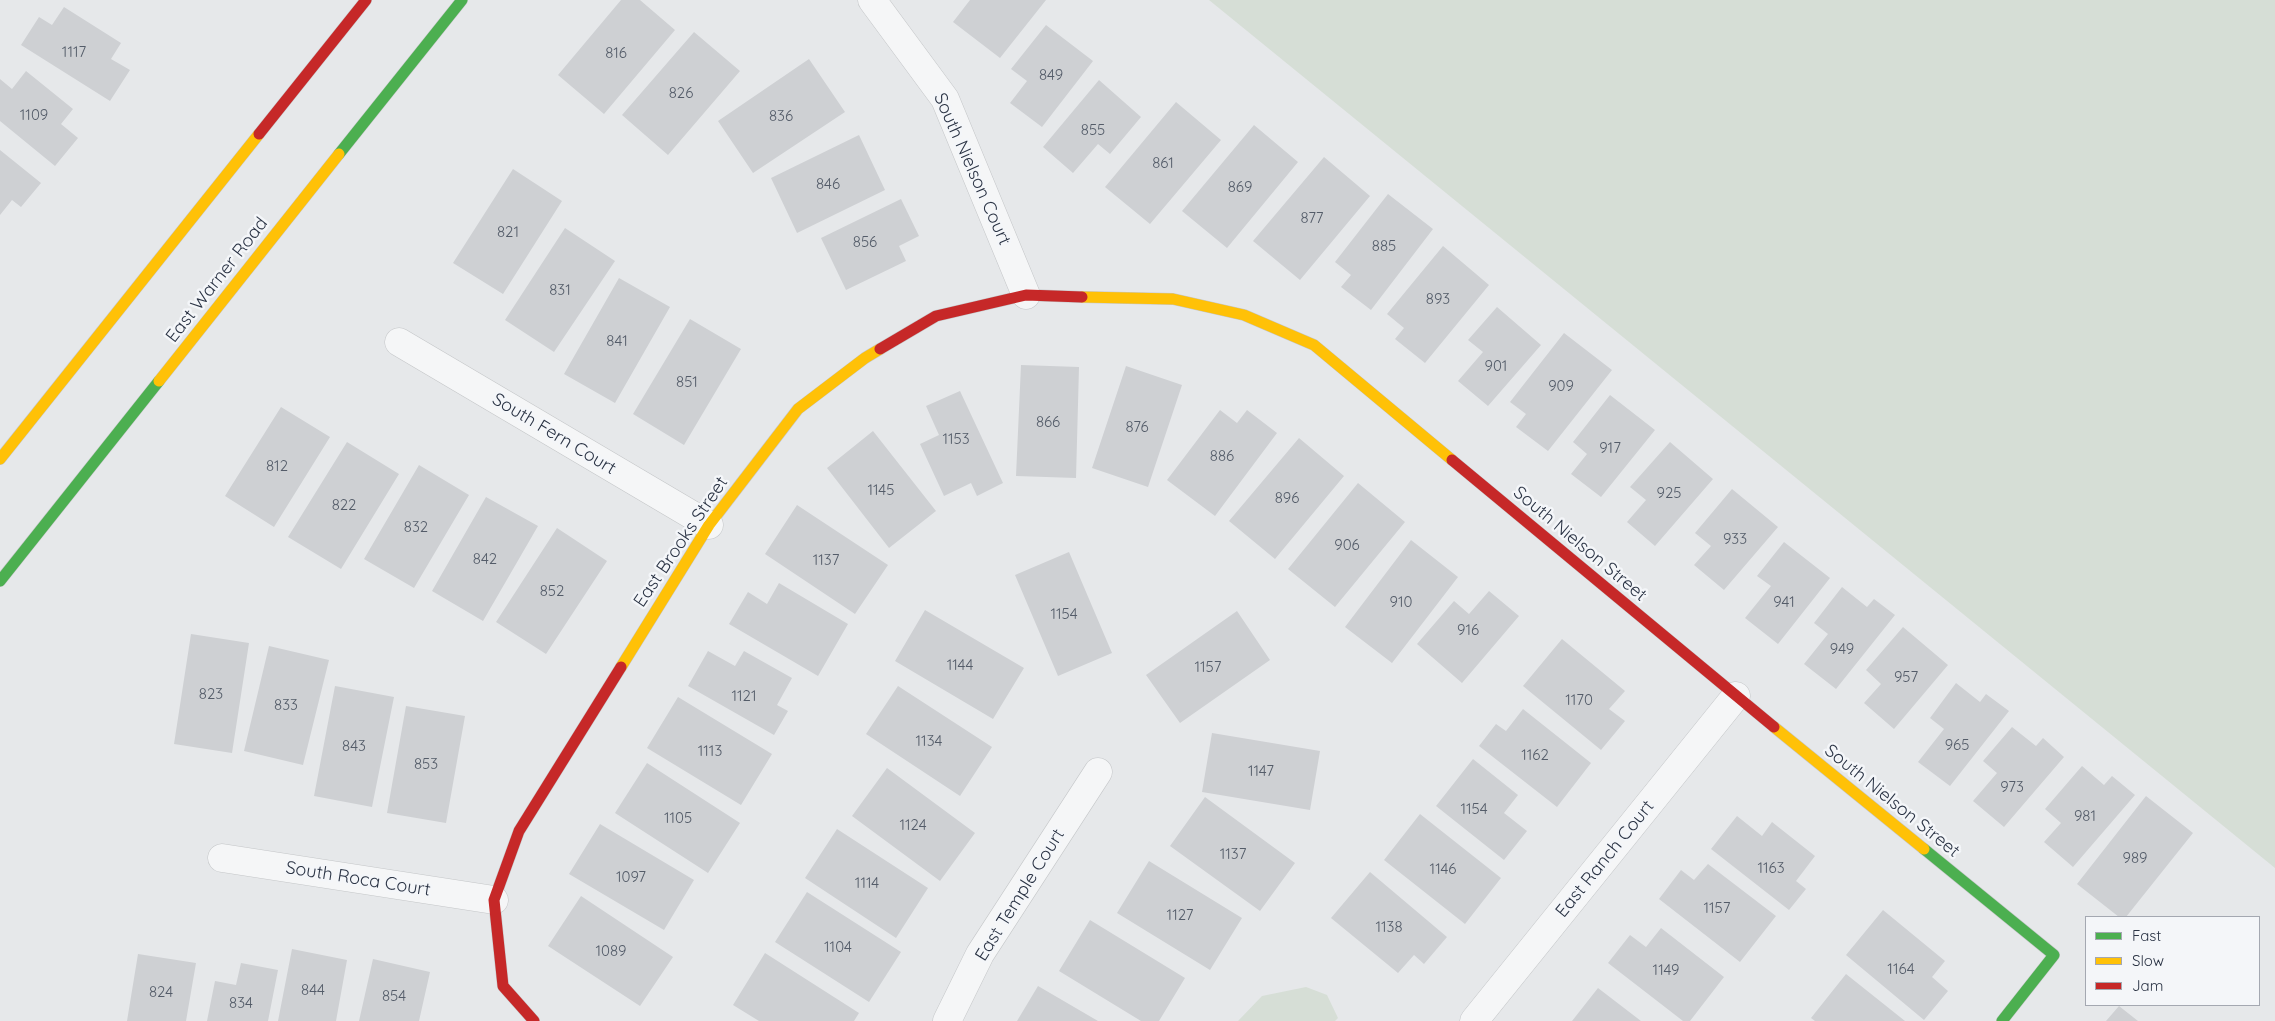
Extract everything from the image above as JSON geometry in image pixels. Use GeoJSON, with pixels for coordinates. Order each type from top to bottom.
{"type":"FeatureCollection","features":[{"type":"Feature","properties":{"kind":"street"},"geometry":{"type":"LineString","coordinates":[[0,459],[366,0]]}},
{"type":"Feature","properties":{"kind":"street","name":"East Warner Road"},"geometry":{"type":"LineString","coordinates":[[0,581],[462,0]]}},
{"type":"Feature","properties":{"kind":"street","name":"South Nielson Court"},"geometry":{"type":"LineString","coordinates":[[872,0],[945,99],[1026,295]]}},
{"type":"Feature","properties":{"kind":"street","name":"East Brooks Street"},"geometry":{"type":"LineString","coordinates":[[494,900],[519,831],[709,525],[798,409],[866,358],[936,316],[1026,295]]}},
{"type":"Feature","properties":{"kind":"street","name":"South Nielson Street"},"geometry":{"type":"LineString","coordinates":[[1026,295],[1173,299],[1244,315],[1314,345],[1736,696],[2054,955],[2002,1021]]}},
{"type":"Feature","properties":{"kind":"street","name":"South Fern Court"},"geometry":{"type":"LineString","coordinates":[[399,342],[709,525]]}},
{"type":"Feature","properties":{"kind":"street","name":"East Ranch Court"},"geometry":{"type":"LineString","coordinates":[[1474,1021],[1736,696]]}},
{"type":"Feature","properties":{"kind":"street","name":"East Temple Court"},"geometry":{"type":"LineString","coordinates":[[947,1021],[980,954],[1098,772]]}},
{"type":"Feature","properties":{"kind":"street","name":"South Roca Court"},"geometry":{"type":"LineString","coordinates":[[222,858],[494,900]]}},
{"type":"Feature","properties":{"kind":"street"},"geometry":{"type":"LineString","coordinates":[[494,900],[503,986],[534,1021]]}},
{"type":"Feature","properties":{"kind":"shaded area"},"geometry":{"type":"Polygon","coordinates":[[[1209,0],[2275,0],[2275,868],[1209,0]]]}},
{"type":"Feature","properties":{"kind":"shaded area"},"geometry":{"type":"Polygon","coordinates":[[[1306,987],[1327,995],[1338,1018],[1335,1021],[1238,1021],[1262,996],[1306,987]]]}},
{"type":"Feature","properties":{"kind":"building"},"geometry":{"type":"Polygon","coordinates":[[[621,0],[640,0],[675,30],[604,114],[558,75],[621,0]]]}},
{"type":"Feature","properties":{"kind":"building"},"geometry":{"type":"Polygon","coordinates":[[[970,0],[1046,0],[1000,58],[953,22],[970,0]]]}},
{"type":"Feature","properties":{"kind":"building"},"geometry":{"type":"Polygon","coordinates":[[[64,7],[121,43],[111,59],[130,70],[110,101],[21,45],[39,17],[52,25],[64,7]]]}},
{"type":"Feature","properties":{"kind":"building"},"geometry":{"type":"Polygon","coordinates":[[[1046,25],[1093,61],[1042,127],[1010,103],[1027,81],[1011,69],[1046,25]]]}},
{"type":"Feature","properties":{"kind":"building"},"geometry":{"type":"Polygon","coordinates":[[[694,32],[740,71],[668,155],[622,115],[694,32]]]}},
{"type":"Feature","properties":{"kind":"building"},"geometry":{"type":"Polygon","coordinates":[[[809,59],[845,112],[753,173],[718,121],[809,59]]]}},
{"type":"Feature","properties":{"kind":"building"},"geometry":{"type":"Polygon","coordinates":[[[26,71],[73,109],[61,124],[78,138],[55,166],[0,121],[0,79],[12,89],[26,71]]]}},
{"type":"Feature","properties":{"kind":"building"},"geometry":{"type":"Polygon","coordinates":[[[1099,80],[1141,117],[1110,154],[1098,144],[1073,173],[1043,147],[1099,80]]]}},
{"type":"Feature","properties":{"kind":"building"},"geometry":{"type":"Polygon","coordinates":[[[1176,102],[1221,140],[1150,224],[1105,187],[1176,102]]]}},
{"type":"Feature","properties":{"kind":"building"},"geometry":{"type":"Polygon","coordinates":[[[1254,125],[1298,162],[1227,248],[1182,211],[1254,125]]]}},
{"type":"Feature","properties":{"kind":"building"},"geometry":{"type":"Polygon","coordinates":[[[859,135],[885,190],[797,233],[771,178],[859,135]]]}},
{"type":"Feature","properties":{"kind":"building"},"geometry":{"type":"Polygon","coordinates":[[[0,150],[41,183],[21,207],[12,200],[0,215],[0,150]]]}},
{"type":"Feature","properties":{"kind":"building"},"geometry":{"type":"Polygon","coordinates":[[[1324,157],[1370,196],[1300,280],[1253,241],[1324,157]]]}},
{"type":"Feature","properties":{"kind":"building"},"geometry":{"type":"Polygon","coordinates":[[[513,169],[562,201],[503,294],[453,263],[513,169]]]}},
{"type":"Feature","properties":{"kind":"building"},"geometry":{"type":"Polygon","coordinates":[[[1388,194],[1433,229],[1371,310],[1341,287],[1351,275],[1335,262],[1388,194]]]}},
{"type":"Feature","properties":{"kind":"building"},"geometry":{"type":"Polygon","coordinates":[[[901,199],[919,236],[899,246],[906,261],[846,290],[821,238],[901,199]]]}},
{"type":"Feature","properties":{"kind":"building"},"geometry":{"type":"Polygon","coordinates":[[[565,228],[615,261],[554,352],[505,320],[565,228]]]}},
{"type":"Feature","properties":{"kind":"building"},"geometry":{"type":"Polygon","coordinates":[[[1443,246],[1489,285],[1425,363],[1395,339],[1404,328],[1387,314],[1443,246]]]}},
{"type":"Feature","properties":{"kind":"building"},"geometry":{"type":"Polygon","coordinates":[[[619,278],[670,307],[615,403],[564,374],[619,278]]]}},
{"type":"Feature","properties":{"kind":"building"},"geometry":{"type":"Polygon","coordinates":[[[1497,307],[1541,345],[1488,406],[1458,381],[1483,352],[1468,340],[1497,307]]]}},
{"type":"Feature","properties":{"kind":"building"},"geometry":{"type":"Polygon","coordinates":[[[690,319],[741,349],[684,445],[633,414],[690,319]]]}},
{"type":"Feature","properties":{"kind":"building"},"geometry":{"type":"Polygon","coordinates":[[[1564,333],[1612,370],[1548,451],[1516,427],[1526,414],[1510,402],[1564,333]]]}},
{"type":"Feature","properties":{"kind":"building"},"geometry":{"type":"Polygon","coordinates":[[[1021,365],[1079,367],[1076,478],[1016,476],[1021,365]]]}},
{"type":"Feature","properties":{"kind":"building"},"geometry":{"type":"Polygon","coordinates":[[[1126,366],[1182,385],[1148,487],[1092,468],[1126,366]]]}},
{"type":"Feature","properties":{"kind":"building"},"geometry":{"type":"Polygon","coordinates":[[[960,391],[1003,483],[977,496],[971,483],[944,496],[920,444],[939,435],[926,406],[960,391]]]}},
{"type":"Feature","properties":{"kind":"building"},"geometry":{"type":"Polygon","coordinates":[[[1610,395],[1655,430],[1601,497],[1571,474],[1587,454],[1573,442],[1610,395]]]}},
{"type":"Feature","properties":{"kind":"building"},"geometry":{"type":"Polygon","coordinates":[[[281,407],[330,437],[274,527],[225,496],[281,407]]]}},
{"type":"Feature","properties":{"kind":"building"},"geometry":{"type":"Polygon","coordinates":[[[1220,410],[1237,423],[1247,410],[1277,433],[1215,516],[1167,480],[1220,410]]]}},
{"type":"Feature","properties":{"kind":"building"},"geometry":{"type":"Polygon","coordinates":[[[873,431],[936,511],[889,548],[827,468],[873,431]]]}},
{"type":"Feature","properties":{"kind":"building"},"geometry":{"type":"Polygon","coordinates":[[[1299,438],[1344,476],[1275,559],[1229,521],[1299,438]]]}},
{"type":"Feature","properties":{"kind":"building"},"geometry":{"type":"Polygon","coordinates":[[[347,442],[399,474],[341,569],[288,537],[347,442]]]}},
{"type":"Feature","properties":{"kind":"building"},"geometry":{"type":"Polygon","coordinates":[[[1670,442],[1713,479],[1655,546],[1627,522],[1646,500],[1630,487],[1670,442]]]}},
{"type":"Feature","properties":{"kind":"building"},"geometry":{"type":"Polygon","coordinates":[[[419,465],[469,495],[414,588],[364,559],[419,465]]]}},
{"type":"Feature","properties":{"kind":"building"},"geometry":{"type":"Polygon","coordinates":[[[1358,483],[1405,522],[1335,607],[1288,569],[1358,483]]]}},
{"type":"Feature","properties":{"kind":"building"},"geometry":{"type":"Polygon","coordinates":[[[1732,489],[1778,527],[1724,590],[1694,565],[1711,546],[1695,533],[1732,489]]]}},
{"type":"Feature","properties":{"kind":"building"},"geometry":{"type":"Polygon","coordinates":[[[486,497],[538,526],[483,621],[432,591],[486,497]]]}},
{"type":"Feature","properties":{"kind":"building"},"geometry":{"type":"Polygon","coordinates":[[[797,505],[888,565],[855,614],[765,554],[797,505]]]}},
{"type":"Feature","properties":{"kind":"building"},"geometry":{"type":"Polygon","coordinates":[[[557,528],[607,561],[546,654],[496,622],[557,528]]]}},
{"type":"Feature","properties":{"kind":"building"},"geometry":{"type":"Polygon","coordinates":[[[1411,540],[1458,577],[1392,663],[1345,627],[1411,540]]]}},
{"type":"Feature","properties":{"kind":"building"},"geometry":{"type":"Polygon","coordinates":[[[1784,542],[1830,578],[1778,644],[1745,618],[1771,586],[1757,576],[1784,542]]]}},
{"type":"Feature","properties":{"kind":"building"},"geometry":{"type":"Polygon","coordinates":[[[1069,552],[1112,653],[1058,676],[1015,575],[1069,552]]]}},
{"type":"Feature","properties":{"kind":"building"},"geometry":{"type":"Polygon","coordinates":[[[779,583],[848,624],[818,676],[729,624],[748,592],[767,604],[779,583]]]}},
{"type":"Feature","properties":{"kind":"building"},"geometry":{"type":"Polygon","coordinates":[[[1842,587],[1867,607],[1874,599],[1895,615],[1836,689],[1804,664],[1828,634],[1814,623],[1842,587]]]}},
{"type":"Feature","properties":{"kind":"building"},"geometry":{"type":"Polygon","coordinates":[[[1489,591],[1519,616],[1462,683],[1417,644],[1454,601],[1469,614],[1489,591]]]}},
{"type":"Feature","properties":{"kind":"building"},"geometry":{"type":"Polygon","coordinates":[[[925,610],[1024,668],[993,719],[895,661],[925,610]]]}},
{"type":"Feature","properties":{"kind":"building"},"geometry":{"type":"Polygon","coordinates":[[[1237,611],[1270,660],[1180,723],[1146,675],[1237,611]]]}},
{"type":"Feature","properties":{"kind":"building"},"geometry":{"type":"Polygon","coordinates":[[[1903,627],[1948,665],[1894,729],[1864,703],[1881,684],[1866,670],[1903,627]]]}},
{"type":"Feature","properties":{"kind":"building"},"geometry":{"type":"Polygon","coordinates":[[[191,634],[249,643],[232,753],[174,744],[191,634]]]}},
{"type":"Feature","properties":{"kind":"building"},"geometry":{"type":"Polygon","coordinates":[[[1562,639],[1625,691],[1609,709],[1625,721],[1601,750],[1523,686],[1562,639]]]}},
{"type":"Feature","properties":{"kind":"building"},"geometry":{"type":"Polygon","coordinates":[[[269,646],[329,660],[303,765],[244,751],[269,646]]]}},
{"type":"Feature","properties":{"kind":"building"},"geometry":{"type":"Polygon","coordinates":[[[708,651],[735,666],[744,651],[792,678],[777,705],[788,711],[774,735],[688,686],[708,651]]]}},
{"type":"Feature","properties":{"kind":"building"},"geometry":{"type":"Polygon","coordinates":[[[1956,683],[1980,702],[1986,694],[2009,711],[1950,786],[1918,762],[1944,729],[1930,718],[1956,683]]]}},
{"type":"Feature","properties":{"kind":"building"},"geometry":{"type":"Polygon","coordinates":[[[335,686],[394,697],[372,807],[314,796],[335,686]]]}},
{"type":"Feature","properties":{"kind":"building"},"geometry":{"type":"Polygon","coordinates":[[[898,686],[992,747],[960,796],[866,734],[898,686]]]}},
{"type":"Feature","properties":{"kind":"building"},"geometry":{"type":"Polygon","coordinates":[[[678,697],[772,754],[741,805],[647,748],[678,697]]]}},
{"type":"Feature","properties":{"kind":"building"},"geometry":{"type":"Polygon","coordinates":[[[406,706],[465,716],[446,823],[387,813],[406,706]]]}},
{"type":"Feature","properties":{"kind":"building"},"geometry":{"type":"Polygon","coordinates":[[[1523,709],[1591,763],[1557,807],[1479,746],[1496,724],[1506,731],[1523,709]]]}},
{"type":"Feature","properties":{"kind":"building"},"geometry":{"type":"Polygon","coordinates":[[[2012,727],[2036,746],[2043,738],[2064,757],[2004,827],[1973,801],[1997,773],[1983,761],[2012,727]]]}},
{"type":"Feature","properties":{"kind":"building"},"geometry":{"type":"Polygon","coordinates":[[[1212,733],[1320,751],[1310,810],[1202,792],[1212,733]]]}},
{"type":"Feature","properties":{"kind":"building"},"geometry":{"type":"Polygon","coordinates":[[[1473,759],[1518,795],[1504,813],[1527,831],[1504,860],[1436,806],[1473,759]]]}},
{"type":"Feature","properties":{"kind":"building"},"geometry":{"type":"Polygon","coordinates":[[[647,763],[740,823],[708,873],[615,813],[647,763]]]}},
{"type":"Feature","properties":{"kind":"building"},"geometry":{"type":"Polygon","coordinates":[[[2082,766],[2104,785],[2112,776],[2135,795],[2073,867],[2044,842],[2061,823],[2045,809],[2082,766]]]}},
{"type":"Feature","properties":{"kind":"building"},"geometry":{"type":"Polygon","coordinates":[[[887,768],[975,833],[940,881],[852,816],[887,768]]]}},
{"type":"Feature","properties":{"kind":"building"},"geometry":{"type":"Polygon","coordinates":[[[2146,796],[2193,833],[2127,916],[2118,916],[2077,884],[2146,796]]]}},
{"type":"Feature","properties":{"kind":"building"},"geometry":{"type":"Polygon","coordinates":[[[1205,797],[1295,863],[1260,911],[1170,846],[1205,797]]]}},
{"type":"Feature","properties":{"kind":"building"},"geometry":{"type":"Polygon","coordinates":[[[1420,814],[1501,878],[1465,924],[1384,860],[1420,814]]]}},
{"type":"Feature","properties":{"kind":"building"},"geometry":{"type":"Polygon","coordinates":[[[1737,816],[1762,836],[1772,822],[1815,856],[1796,881],[1806,889],[1789,910],[1711,849],[1737,816]]]}},
{"type":"Feature","properties":{"kind":"building"},"geometry":{"type":"Polygon","coordinates":[[[600,824],[694,880],[664,930],[569,874],[600,824]]]}},
{"type":"Feature","properties":{"kind":"building"},"geometry":{"type":"Polygon","coordinates":[[[837,829],[928,888],[896,938],[805,878],[837,829]]]}},
{"type":"Feature","properties":{"kind":"building"},"geometry":{"type":"Polygon","coordinates":[[[1149,861],[1242,918],[1210,970],[1117,913],[1149,861]]]}},
{"type":"Feature","properties":{"kind":"building"},"geometry":{"type":"Polygon","coordinates":[[[1708,864],[1776,916],[1740,962],[1659,899],[1681,870],[1694,880],[1708,864]]]}},
{"type":"Feature","properties":{"kind":"building"},"geometry":{"type":"Polygon","coordinates":[[[1370,872],[1447,937],[1424,964],[1414,955],[1398,973],[1331,918],[1370,872]]]}},
{"type":"Feature","properties":{"kind":"building"},"geometry":{"type":"Polygon","coordinates":[[[807,892],[901,952],[869,1002],[775,942],[807,892]]]}},
{"type":"Feature","properties":{"kind":"building"},"geometry":{"type":"Polygon","coordinates":[[[581,896],[673,957],[640,1006],[548,946],[581,896]]]}},
{"type":"Feature","properties":{"kind":"building"},"geometry":{"type":"Polygon","coordinates":[[[1883,910],[1945,961],[1932,977],[1948,991],[1924,1020],[1846,955],[1883,910]]]}},
{"type":"Feature","properties":{"kind":"building"},"geometry":{"type":"Polygon","coordinates":[[[1090,920],[1185,978],[1159,1021],[1141,1021],[1059,971],[1090,920]]]}},
{"type":"Feature","properties":{"kind":"building"},"geometry":{"type":"Polygon","coordinates":[[[1661,928],[1724,977],[1690,1021],[1683,1021],[1608,963],[1630,935],[1646,947],[1661,928]]]}},
{"type":"Feature","properties":{"kind":"building"},"geometry":{"type":"Polygon","coordinates":[[[292,949],[347,960],[336,1021],[278,1021],[292,949]]]}},
{"type":"Feature","properties":{"kind":"building"},"geometry":{"type":"Polygon","coordinates":[[[765,953],[859,1013],[854,1021],[759,1021],[733,1005],[765,953]]]}},
{"type":"Feature","properties":{"kind":"building"},"geometry":{"type":"Polygon","coordinates":[[[138,954],[196,963],[186,1021],[127,1021],[138,954]]]}},
{"type":"Feature","properties":{"kind":"building"},"geometry":{"type":"Polygon","coordinates":[[[373,959],[430,972],[419,1021],[359,1021],[373,959]]]}},
{"type":"Feature","properties":{"kind":"building"},"geometry":{"type":"Polygon","coordinates":[[[241,963],[278,970],[268,1021],[207,1021],[215,981],[236,985],[241,963]]]}},
{"type":"Feature","properties":{"kind":"building"},"geometry":{"type":"Polygon","coordinates":[[[1846,974],[1905,1021],[1815,1021],[1811,1018],[1846,974]]]}},
{"type":"Feature","properties":{"kind":"building"},"geometry":{"type":"Polygon","coordinates":[[[1038,986],[1098,1021],[1017,1021],[1038,986]]]}},
{"type":"Feature","properties":{"kind":"building"},"geometry":{"type":"Polygon","coordinates":[[[1598,988],[1641,1021],[1572,1021],[1598,988]]]}},
{"type":"Feature","properties":{"kind":"building"},"geometry":{"type":"Polygon","coordinates":[[[2119,1006],[2138,1021],[2106,1021],[2119,1006]]]}},
{"type":"Feature","properties":{"kind":"traffic: fast"},"geometry":{"type":"LineString","coordinates":[[339,154],[462,0]]}},
{"type":"Feature","properties":{"kind":"traffic: fast"},"geometry":{"type":"LineString","coordinates":[[0,581],[159,381]]}},
{"type":"Feature","properties":{"kind":"traffic: fast"},"geometry":{"type":"LineString","coordinates":[[1924,849],[2054,955],[2002,1021]]}},
{"type":"Feature","properties":{"kind":"traffic: slow"},"geometry":{"type":"LineString","coordinates":[[0,459],[259,134]]}},
{"type":"Feature","properties":{"kind":"traffic: slow"},"geometry":{"type":"LineString","coordinates":[[159,381],[339,154]]}},
{"type":"Feature","properties":{"kind":"traffic: slow"},"geometry":{"type":"LineString","coordinates":[[1082,297],[1173,299],[1244,315],[1314,345],[1452,460]]}},
{"type":"Feature","properties":{"kind":"traffic: slow"},"geometry":{"type":"LineString","coordinates":[[621,667],[709,525],[798,409],[865,358],[880,349]]}},
{"type":"Feature","properties":{"kind":"traffic: slow"},"geometry":{"type":"LineString","coordinates":[[1774,727],[1924,849]]}},
{"type":"Feature","properties":{"kind":"traffic: jam"},"geometry":{"type":"LineString","coordinates":[[259,134],[366,0]]}},
{"type":"Feature","properties":{"kind":"traffic: jam"},"geometry":{"type":"LineString","coordinates":[[880,349],[936,316],[1026,295],[1082,297]]}},
{"type":"Feature","properties":{"kind":"traffic: jam"},"geometry":{"type":"LineString","coordinates":[[1452,460],[1774,727]]}},
{"type":"Feature","properties":{"kind":"traffic: jam"},"geometry":{"type":"LineString","coordinates":[[534,1021],[503,986],[494,900],[519,831],[621,667]]}}]}
